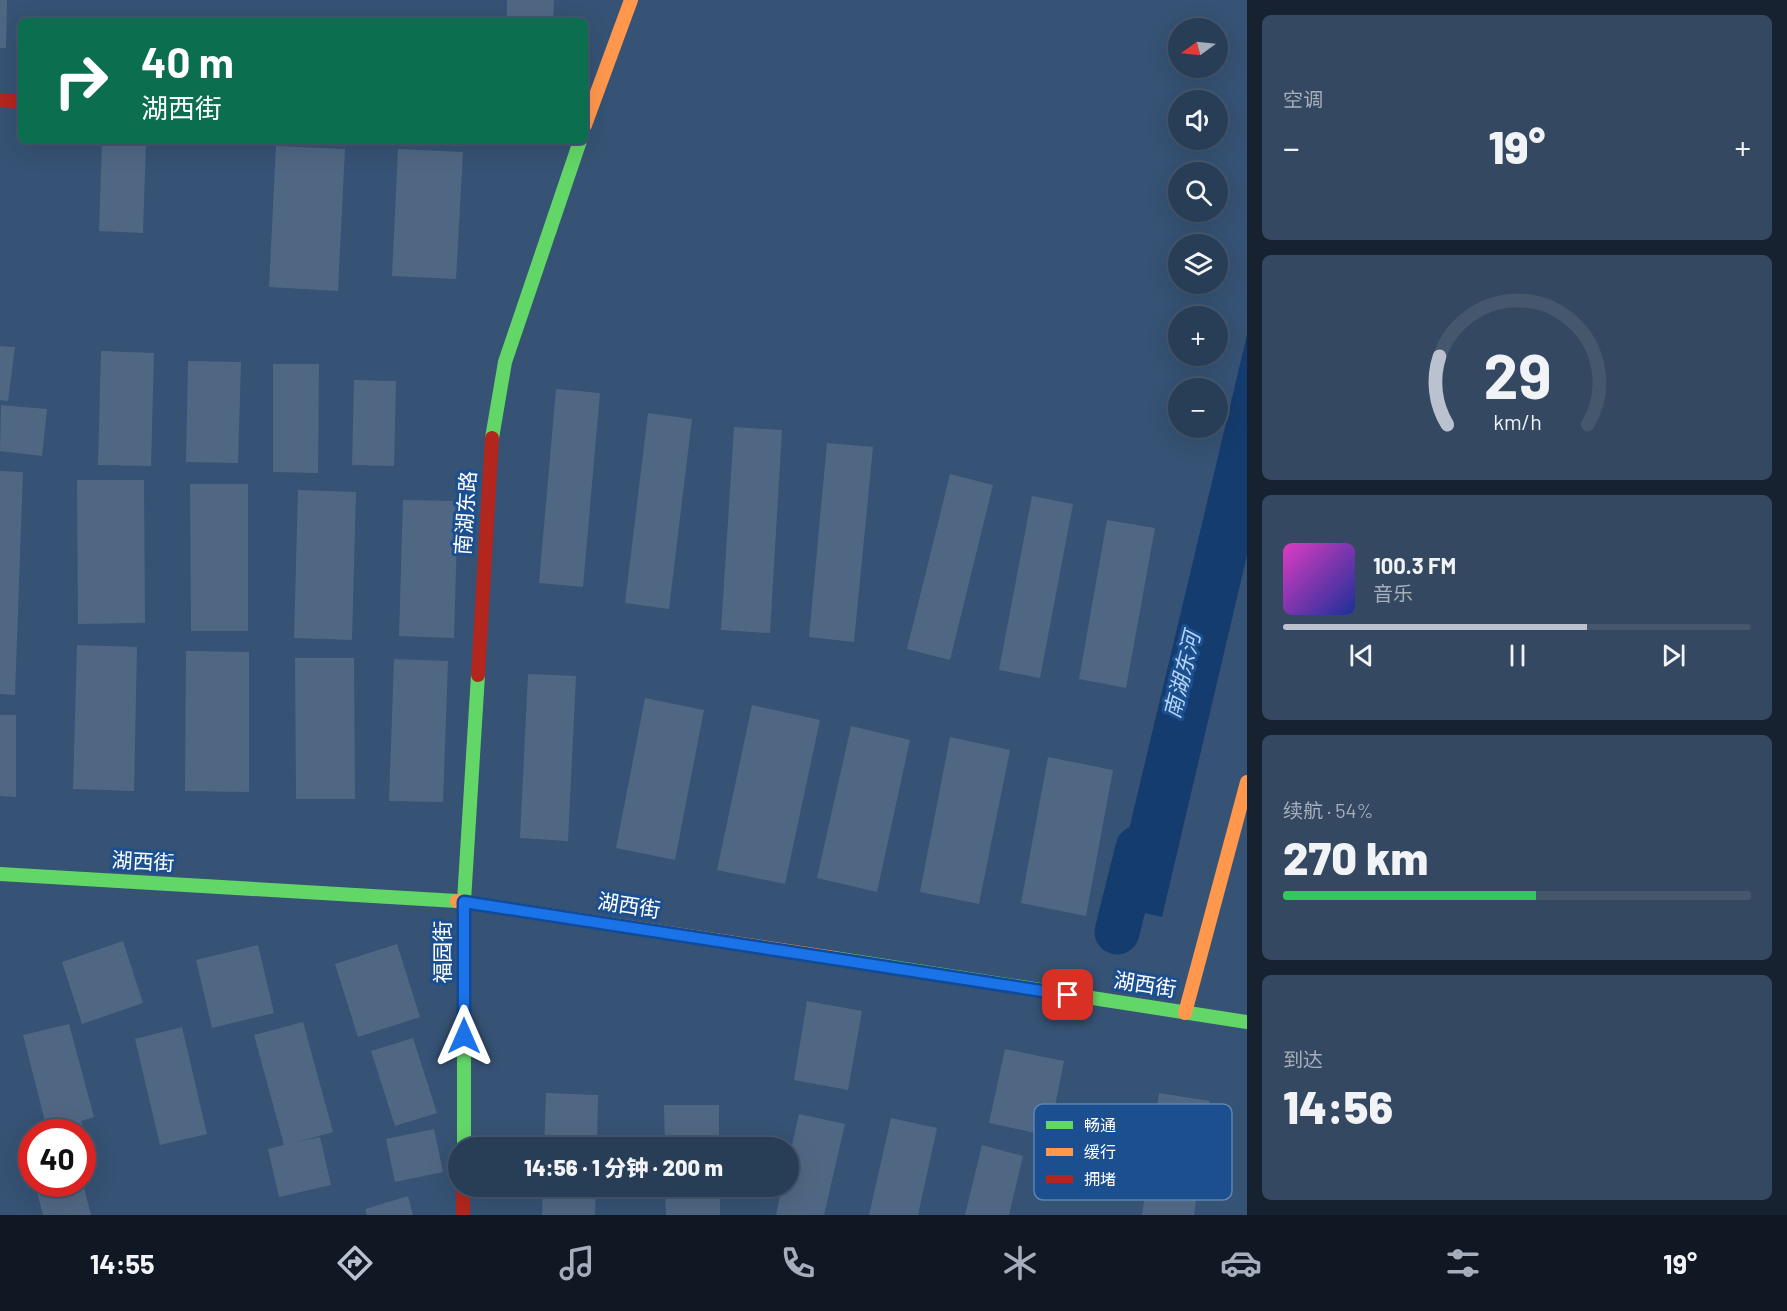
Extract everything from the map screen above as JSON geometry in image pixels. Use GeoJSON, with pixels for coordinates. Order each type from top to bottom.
{"type":"FeatureCollection","features":[{"type":"Feature","properties":{"kind":"street"},"geometry":{"type":"LineString","coordinates":[[588,117],[631,0]]}},
{"type":"Feature","properties":{"kind":"street"},"geometry":{"type":"LineString","coordinates":[[0,100],[18,102]]}},
{"type":"Feature","properties":{"kind":"street","name":"南湖东路"},"geometry":{"type":"LineString","coordinates":[[464,902],[492,437],[505,362],[578,144]]}},
{"type":"Feature","properties":{"kind":"street"},"geometry":{"type":"LineString","coordinates":[[1185,1013],[1247,782]]}},
{"type":"Feature","properties":{"kind":"street","name":"湖西街"},"geometry":{"type":"LineString","coordinates":[[0,874],[464,902],[1247,1022]]}},
{"type":"Feature","properties":{"kind":"street","name":"福园街"},"geometry":{"type":"LineString","coordinates":[[464,902],[464,1137]]}},
{"type":"Feature","properties":{"kind":"street"},"geometry":{"type":"LineString","coordinates":[[463,1215],[464,1197]]}},
{"type":"Feature","properties":{"kind":"water"},"geometry":{"type":"Polygon","coordinates":[[[1247,335],[1247,555],[1162,917],[1111,905],[1222,438],[1228,438],[1228,415],[1247,335]]]}},
{"type":"Feature","properties":{"kind":"building"},"geometry":{"type":"Polygon","coordinates":[[[0,0],[7,0],[6,48],[0,48],[0,0]]]}},
{"type":"Feature","properties":{"kind":"building"},"geometry":{"type":"Polygon","coordinates":[[[507,0],[554,0],[553,18],[507,18],[507,0]]]}},
{"type":"Feature","properties":{"kind":"building"},"geometry":{"type":"Polygon","coordinates":[[[102,144],[146,144],[143,233],[99,231],[102,144]]]}},
{"type":"Feature","properties":{"kind":"building"},"geometry":{"type":"Polygon","coordinates":[[[276,146],[345,149],[338,291],[269,287],[276,146]]]}},
{"type":"Feature","properties":{"kind":"building"},"geometry":{"type":"Polygon","coordinates":[[[398,149],[463,152],[456,279],[392,276],[398,149]]]}},
{"type":"Feature","properties":{"kind":"building"},"geometry":{"type":"Polygon","coordinates":[[[0,346],[15,347],[8,401],[0,400],[0,346]]]}},
{"type":"Feature","properties":{"kind":"building"},"geometry":{"type":"Polygon","coordinates":[[[101,351],[154,353],[151,466],[98,465],[101,351]]]}},
{"type":"Feature","properties":{"kind":"building"},"geometry":{"type":"Polygon","coordinates":[[[188,361],[241,362],[238,463],[186,462],[188,361]]]}},
{"type":"Feature","properties":{"kind":"building"},"geometry":{"type":"Polygon","coordinates":[[[273,364],[319,364],[318,473],[273,472],[273,364]]]}},
{"type":"Feature","properties":{"kind":"building"},"geometry":{"type":"Polygon","coordinates":[[[354,380],[396,381],[394,466],[352,465],[354,380]]]}},
{"type":"Feature","properties":{"kind":"building"},"geometry":{"type":"Polygon","coordinates":[[[556,389],[600,393],[583,587],[539,583],[556,389]]]}},
{"type":"Feature","properties":{"kind":"building"},"geometry":{"type":"Polygon","coordinates":[[[1,405],[47,409],[42,456],[0,451],[1,405]]]}},
{"type":"Feature","properties":{"kind":"building"},"geometry":{"type":"Polygon","coordinates":[[[648,413],[692,419],[669,609],[625,603],[648,413]]]}},
{"type":"Feature","properties":{"kind":"building"},"geometry":{"type":"Polygon","coordinates":[[[734,427],[782,430],[770,633],[721,630],[734,427]]]}},
{"type":"Feature","properties":{"kind":"building"},"geometry":{"type":"Polygon","coordinates":[[[827,443],[873,447],[854,642],[809,637],[827,443]]]}},
{"type":"Feature","properties":{"kind":"building"},"geometry":{"type":"Polygon","coordinates":[[[0,471],[23,472],[15,695],[0,694],[0,471]]]}},
{"type":"Feature","properties":{"kind":"building"},"geometry":{"type":"Polygon","coordinates":[[[950,474],[993,485],[950,660],[907,649],[950,474]]]}},
{"type":"Feature","properties":{"kind":"building"},"geometry":{"type":"Polygon","coordinates":[[[77,480],[144,480],[145,623],[78,624],[77,480]]]}},
{"type":"Feature","properties":{"kind":"building"},"geometry":{"type":"Polygon","coordinates":[[[190,484],[248,484],[248,631],[191,631],[190,484]]]}},
{"type":"Feature","properties":{"kind":"building"},"geometry":{"type":"Polygon","coordinates":[[[298,490],[356,492],[352,640],[294,638],[298,490]]]}},
{"type":"Feature","properties":{"kind":"building"},"geometry":{"type":"Polygon","coordinates":[[[1032,496],[1073,504],[1040,678],[999,670],[1032,496]]]}},
{"type":"Feature","properties":{"kind":"building"},"geometry":{"type":"Polygon","coordinates":[[[403,500],[458,501],[454,638],[399,636],[403,500]]]}},
{"type":"Feature","properties":{"kind":"building"},"geometry":{"type":"Polygon","coordinates":[[[1107,520],[1155,528],[1126,688],[1079,679],[1107,520]]]}},
{"type":"Feature","properties":{"kind":"building"},"geometry":{"type":"Polygon","coordinates":[[[77,645],[137,647],[134,791],[73,789],[77,645]]]}},
{"type":"Feature","properties":{"kind":"building"},"geometry":{"type":"Polygon","coordinates":[[[186,651],[249,652],[249,792],[185,791],[186,651]]]}},
{"type":"Feature","properties":{"kind":"building"},"geometry":{"type":"Polygon","coordinates":[[[295,658],[354,658],[355,799],[296,799],[295,658]]]}},
{"type":"Feature","properties":{"kind":"building"},"geometry":{"type":"Polygon","coordinates":[[[394,659],[448,661],[443,802],[389,801],[394,659]]]}},
{"type":"Feature","properties":{"kind":"building"},"geometry":{"type":"Polygon","coordinates":[[[528,674],[576,676],[568,841],[520,838],[528,674]]]}},
{"type":"Feature","properties":{"kind":"building"},"geometry":{"type":"Polygon","coordinates":[[[645,698],[704,710],[675,860],[616,848],[645,698]]]}},
{"type":"Feature","properties":{"kind":"building"},"geometry":{"type":"Polygon","coordinates":[[[752,705],[820,720],[785,884],[717,870],[752,705]]]}},
{"type":"Feature","properties":{"kind":"building"},"geometry":{"type":"Polygon","coordinates":[[[0,715],[16,715],[16,797],[0,796],[0,715]]]}},
{"type":"Feature","properties":{"kind":"building"},"geometry":{"type":"Polygon","coordinates":[[[851,726],[910,740],[877,892],[817,878],[851,726]]]}},
{"type":"Feature","properties":{"kind":"building"},"geometry":{"type":"Polygon","coordinates":[[[950,737],[1010,750],[979,904],[920,892],[950,737]]]}},
{"type":"Feature","properties":{"kind":"building"},"geometry":{"type":"Polygon","coordinates":[[[1048,757],[1113,770],[1086,916],[1021,903],[1048,757]]]}},
{"type":"Feature","properties":{"kind":"building"},"geometry":{"type":"Polygon","coordinates":[[[123,941],[143,1003],[82,1024],[62,962],[123,941]]]}},
{"type":"Feature","properties":{"kind":"building"},"geometry":{"type":"Polygon","coordinates":[[[397,944],[420,1017],[358,1037],[335,964],[397,944]]]}},
{"type":"Feature","properties":{"kind":"building"},"geometry":{"type":"Polygon","coordinates":[[[258,945],[274,1013],[212,1028],[196,960],[258,945]]]}},
{"type":"Feature","properties":{"kind":"building"},"geometry":{"type":"Polygon","coordinates":[[[807,1001],[862,1011],[848,1090],[794,1080],[807,1001]]]}},
{"type":"Feature","properties":{"kind":"building"},"geometry":{"type":"Polygon","coordinates":[[[303,1022],[333,1132],[297,1142],[320,1137],[331,1185],[279,1197],[268,1149],[284,1145],[254,1035],[303,1022]]]}},
{"type":"Feature","properties":{"kind":"building"},"geometry":{"type":"Polygon","coordinates":[[[69,1024],[94,1117],[44,1119],[23,1035],[69,1024]]]}},
{"type":"Feature","properties":{"kind":"building"},"geometry":{"type":"Polygon","coordinates":[[[182,1027],[207,1134],[160,1145],[135,1039],[182,1027]]]}},
{"type":"Feature","properties":{"kind":"building"},"geometry":{"type":"Polygon","coordinates":[[[413,1038],[437,1113],[395,1126],[371,1051],[413,1038]]]}},
{"type":"Feature","properties":{"kind":"building"},"geometry":{"type":"Polygon","coordinates":[[[1005,1049],[1064,1061],[1055,1104],[1034,1104],[1034,1133],[989,1123],[1005,1049]]]}},
{"type":"Feature","properties":{"kind":"building"},"geometry":{"type":"Polygon","coordinates":[[[546,1093],[598,1095],[597,1137],[544,1137],[546,1093]]]}},
{"type":"Feature","properties":{"kind":"building"},"geometry":{"type":"Polygon","coordinates":[[[1159,1093],[1210,1101],[1210,1104],[1157,1104],[1159,1093]]]}},
{"type":"Feature","properties":{"kind":"building"},"geometry":{"type":"Polygon","coordinates":[[[664,1105],[719,1105],[719,1137],[665,1137],[664,1105]]]}},
{"type":"Feature","properties":{"kind":"building"},"geometry":{"type":"Polygon","coordinates":[[[799,1114],[845,1124],[824,1215],[776,1215],[780,1197],[799,1197],[799,1137],[794,1137],[799,1114]]]}},
{"type":"Feature","properties":{"kind":"building"},"geometry":{"type":"Polygon","coordinates":[[[891,1118],[937,1128],[918,1215],[869,1215],[891,1118]]]}},
{"type":"Feature","properties":{"kind":"building"},"geometry":{"type":"Polygon","coordinates":[[[434,1129],[443,1172],[395,1182],[386,1139],[434,1129]]]}},
{"type":"Feature","properties":{"kind":"building"},"geometry":{"type":"Polygon","coordinates":[[[982,1145],[1023,1156],[1009,1215],[965,1215],[982,1145]]]}},
{"type":"Feature","properties":{"kind":"building"},"geometry":{"type":"Polygon","coordinates":[[[408,1196],[413,1215],[367,1215],[365,1209],[408,1196]]]}},
{"type":"Feature","properties":{"kind":"building"},"geometry":{"type":"Polygon","coordinates":[[[38,1197],[86,1197],[91,1215],[43,1215],[38,1197]]]}},
{"type":"Feature","properties":{"kind":"building"},"geometry":{"type":"Polygon","coordinates":[[[543,1197],[596,1197],[595,1215],[542,1215],[543,1197]]]}},
{"type":"Feature","properties":{"kind":"building"},"geometry":{"type":"Polygon","coordinates":[[[665,1197],[720,1197],[720,1215],[666,1215],[665,1197]]]}},
{"type":"Feature","properties":{"kind":"building"},"geometry":{"type":"Polygon","coordinates":[[[1144,1200],[1196,1200],[1194,1215],[1142,1215],[1144,1200]]]}},
{"type":"Feature","properties":{"kind":"waterway","name":"南湖东河"},"geometry":{"type":"LineString","coordinates":[[1117,932],[1138,848]]}},
{"type":"Feature","properties":{"kind":"traffic: fast"},"geometry":{"type":"LineString","coordinates":[[492,438],[505,362],[579,144]]}},
{"type":"Feature","properties":{"kind":"traffic: fast"},"geometry":{"type":"LineString","coordinates":[[464,1137],[464,901],[478,675]]}},
{"type":"Feature","properties":{"kind":"traffic: fast"},"geometry":{"type":"LineString","coordinates":[[0,874],[457,901]]}},
{"type":"Feature","properties":{"kind":"traffic: fast"},"geometry":{"type":"LineString","coordinates":[[834,958],[1247,1022]]}},
{"type":"Feature","properties":{"kind":"traffic: slow"},"geometry":{"type":"LineString","coordinates":[[588,117],[631,0]]}},
{"type":"Feature","properties":{"kind":"traffic: slow"},"geometry":{"type":"LineString","coordinates":[[1185,1013],[1247,782]]}},
{"type":"Feature","properties":{"kind":"traffic: slow"},"geometry":{"type":"LineString","coordinates":[[457,901],[834,958]]}},
{"type":"Feature","properties":{"kind":"traffic: jam"},"geometry":{"type":"LineString","coordinates":[[0,100],[18,102]]}},
{"type":"Feature","properties":{"kind":"traffic: jam"},"geometry":{"type":"LineString","coordinates":[[478,675],[492,438]]}},
{"type":"Feature","properties":{"kind":"traffic: jam"},"geometry":{"type":"LineString","coordinates":[[463,1197],[463,1215]]}},
{"type":"Feature","properties":{"kind":"route"},"geometry":{"type":"LineString","coordinates":[[464,1036],[464,902],[1068,995]]}}]}
